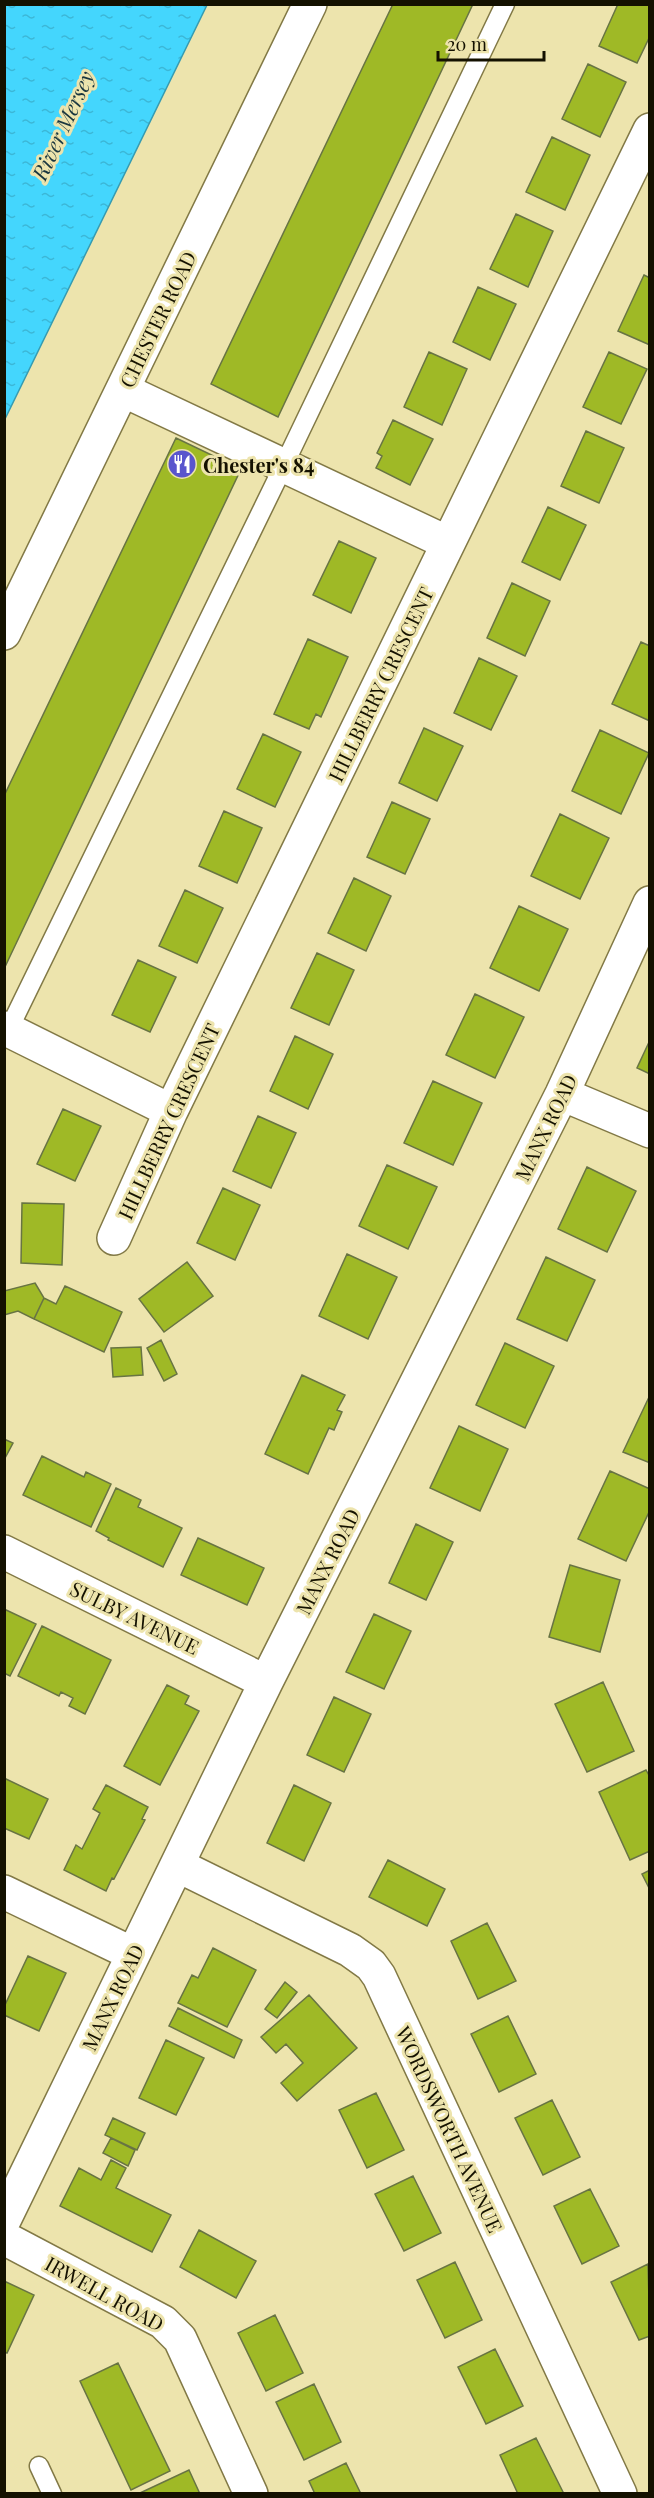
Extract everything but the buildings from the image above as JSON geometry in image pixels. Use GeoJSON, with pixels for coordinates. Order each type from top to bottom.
{"type":"FeatureCollection","features":[{"type":"Feature","properties":{"kind":"main road","name":"CHESTER ROAD"},"geometry":{"type":"LineString","coordinates":[[4,633],[310,4]]}},
{"type":"Feature","properties":{"kind":"main road","name":"HILLBERRY CRESCENT"},"geometry":{"type":"LineString","coordinates":[[114,1238],[171,1111],[650,130]]}},
{"type":"Feature","properties":{"kind":"main road"},"geometry":{"type":"LineString","coordinates":[[123,390],[448,543]]}},
{"type":"Feature","properties":{"kind":"main road","name":"MANX ROAD"},"geometry":{"type":"LineString","coordinates":[[4,2220],[266,1682],[562,1094],[650,903]]}},
{"type":"Feature","properties":{"kind":"main road"},"geometry":{"type":"LineString","coordinates":[[6,1032],[171,1111]]}},
{"type":"Feature","properties":{"kind":"main road"},"geometry":{"type":"LineString","coordinates":[[562,1094],[650,1131]]}},
{"type":"Feature","properties":{"kind":"main road","name":"SULBY AVENUE"},"geometry":{"type":"LineString","coordinates":[[4,1552],[266,1682]]}},
{"type":"Feature","properties":{"kind":"main road","name":"WORDSWORTH AVENUE"},"geometry":{"type":"LineString","coordinates":[[177,1865],[350,1950],[371,1965],[379,1977],[620,2493]]}},
{"type":"Feature","properties":{"kind":"main road"},"geometry":{"type":"LineString","coordinates":[[4,1892],[133,1954]]}},
{"type":"Feature","properties":{"kind":"main road","name":"IRWELL ROAD"},"geometry":{"type":"LineString","coordinates":[[4,2238],[163,2322],[180,2339],[251,2493]]}},
{"type":"Feature","properties":{"kind":"lane"},"geometry":{"type":"LineString","coordinates":[[6,1032],[284,465],[505,4]]}},
{"type":"Feature","properties":{"kind":"lane"},"geometry":{"type":"LineString","coordinates":[[39,2466],[52,2493]]}},
{"type":"Feature","properties":{"kind":"water","name":"River Mersey"},"geometry":{"type":"Polygon","coordinates":[[[4,5],[207,5],[5,419],[4,5]]]}},
{"type":"Feature","properties":{"kind":"place","name":"Chester's 84"},"geometry":{"type":"Point","coordinates":[182,464]}}]}
